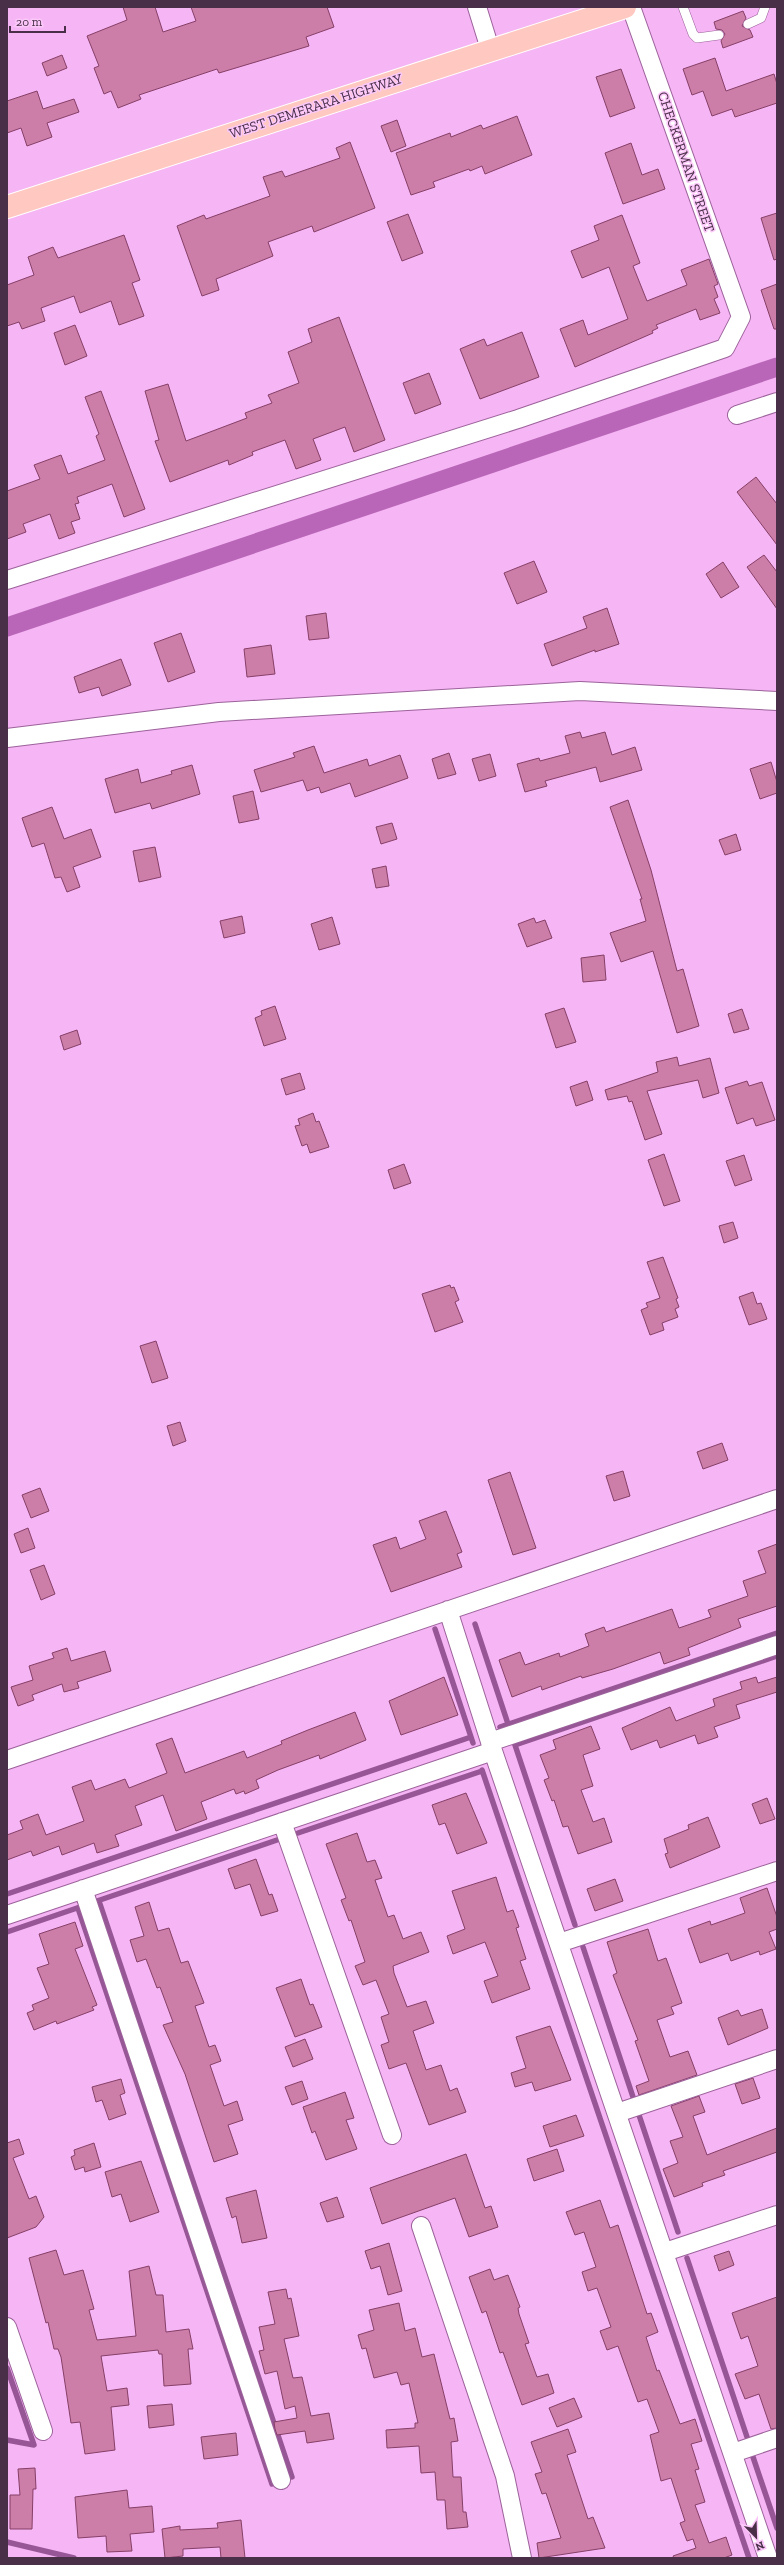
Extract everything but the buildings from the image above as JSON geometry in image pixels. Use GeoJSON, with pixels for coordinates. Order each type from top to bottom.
{"type":"FeatureCollection","features":[{"type":"Feature","properties":{"kind":"main road","name":"WEST DEMERARA HIGHWAY"},"geometry":{"type":"LineString","coordinates":[[7,207],[490,49],[625,7]]}},
{"type":"Feature","properties":{"kind":"street"},"geometry":{"type":"LineString","coordinates":[[477,7],[490,49]]}},
{"type":"Feature","properties":{"kind":"street","name":"CHECKERMAN STREET"},"geometry":{"type":"LineString","coordinates":[[7,580],[518,419],[725,348],[740,317],[631,7]]}},
{"type":"Feature","properties":{"kind":"street"},"geometry":{"type":"LineString","coordinates":[[737,415],[777,402]]}},
{"type":"Feature","properties":{"kind":"street"},"geometry":{"type":"LineString","coordinates":[[7,738],[219,712],[580,691],[777,701]]}},
{"type":"Feature","properties":{"kind":"street"},"geometry":{"type":"LineString","coordinates":[[7,1760],[777,1499]]}},
{"type":"Feature","properties":{"kind":"street"},"geometry":{"type":"LineString","coordinates":[[448,1610],[492,1746],[768,2558]]}},
{"type":"Feature","properties":{"kind":"street"},"geometry":{"type":"LineString","coordinates":[[7,1915],[282,1822],[777,1645]]}},
{"type":"Feature","properties":{"kind":"street"},"geometry":{"type":"LineString","coordinates":[[282,1822],[392,2135]]}},
{"type":"Feature","properties":{"kind":"street"},"geometry":{"type":"LineString","coordinates":[[559,1943],[777,1871]]}},
{"type":"Feature","properties":{"kind":"street"},"geometry":{"type":"LineString","coordinates":[[83,1889],[281,2480]]}},
{"type":"Feature","properties":{"kind":"street"},"geometry":{"type":"LineString","coordinates":[[617,2113],[777,2060]]}},
{"type":"Feature","properties":{"kind":"street"},"geometry":{"type":"LineString","coordinates":[[665,2252],[777,2215]]}},
{"type":"Feature","properties":{"kind":"street"},"geometry":{"type":"LineString","coordinates":[[421,2226],[505,2476],[522,2558]]}},
{"type":"Feature","properties":{"kind":"street"},"geometry":{"type":"LineString","coordinates":[[7,2327],[43,2431]]}},
{"type":"Feature","properties":{"kind":"street"},"geometry":{"type":"LineString","coordinates":[[733,2453],[777,2438]]}},
{"type":"Feature","properties":{"kind":"lane"},"geometry":{"type":"LineString","coordinates":[[683,7],[693,34],[697,38],[719,35]]}},
{"type":"Feature","properties":{"kind":"lane"},"geometry":{"type":"LineString","coordinates":[[748,24],[761,18],[765,7]]}},
{"type":"Feature","properties":{"kind":"waterway"},"geometry":{"type":"LineString","coordinates":[[7,627],[777,367]]}},
{"type":"Feature","properties":{"kind":"waterway"},"geometry":{"type":"LineString","coordinates":[[475,1624],[508,1724]]}},
{"type":"Feature","properties":{"kind":"waterway"},"geometry":{"type":"LineString","coordinates":[[435,1629],[473,1743]]}},
{"type":"Feature","properties":{"kind":"waterway"},"geometry":{"type":"LineString","coordinates":[[500,1727],[777,1633]]}},
{"type":"Feature","properties":{"kind":"waterway"},"geometry":{"type":"LineString","coordinates":[[515,1745],[777,1656]]}},
{"type":"Feature","properties":{"kind":"waterway"},"geometry":{"type":"LineString","coordinates":[[7,1894],[471,1737]]}},
{"type":"Feature","properties":{"kind":"waterway"},"geometry":{"type":"LineString","coordinates":[[515,1745],[575,1925]]}},
{"type":"Feature","properties":{"kind":"waterway"},"geometry":{"type":"LineString","coordinates":[[482,1770],[749,2558]]}},
{"type":"Feature","properties":{"kind":"waterway"},"geometry":{"type":"LineString","coordinates":[[298,1833],[482,1771]]}},
{"type":"Feature","properties":{"kind":"waterway"},"geometry":{"type":"LineString","coordinates":[[97,1901],[280,1839]]}},
{"type":"Feature","properties":{"kind":"waterway"},"geometry":{"type":"LineString","coordinates":[[99,1901],[292,2477]]}},
{"type":"Feature","properties":{"kind":"waterway"},"geometry":{"type":"LineString","coordinates":[[7,1932],[80,1907]]}},
{"type":"Feature","properties":{"kind":"waterway"},"geometry":{"type":"LineString","coordinates":[[78,1908],[272,2484]]}},
{"type":"Feature","properties":{"kind":"waterway"},"geometry":{"type":"LineString","coordinates":[[583,1947],[678,2232]]}},
{"type":"Feature","properties":{"kind":"waterway"},"geometry":{"type":"LineString","coordinates":[[687,2258],[747,2437]]}},
{"type":"Feature","properties":{"kind":"waterway"},"geometry":{"type":"LineString","coordinates":[[7,2368],[34,2445],[7,2440]]}},
{"type":"Feature","properties":{"kind":"waterway"},"geometry":{"type":"LineString","coordinates":[[753,2457],[777,2528]]}},
{"type":"Feature","properties":{"kind":"waterway"},"geometry":{"type":"LineString","coordinates":[[7,2542],[74,2558]]}}]}
